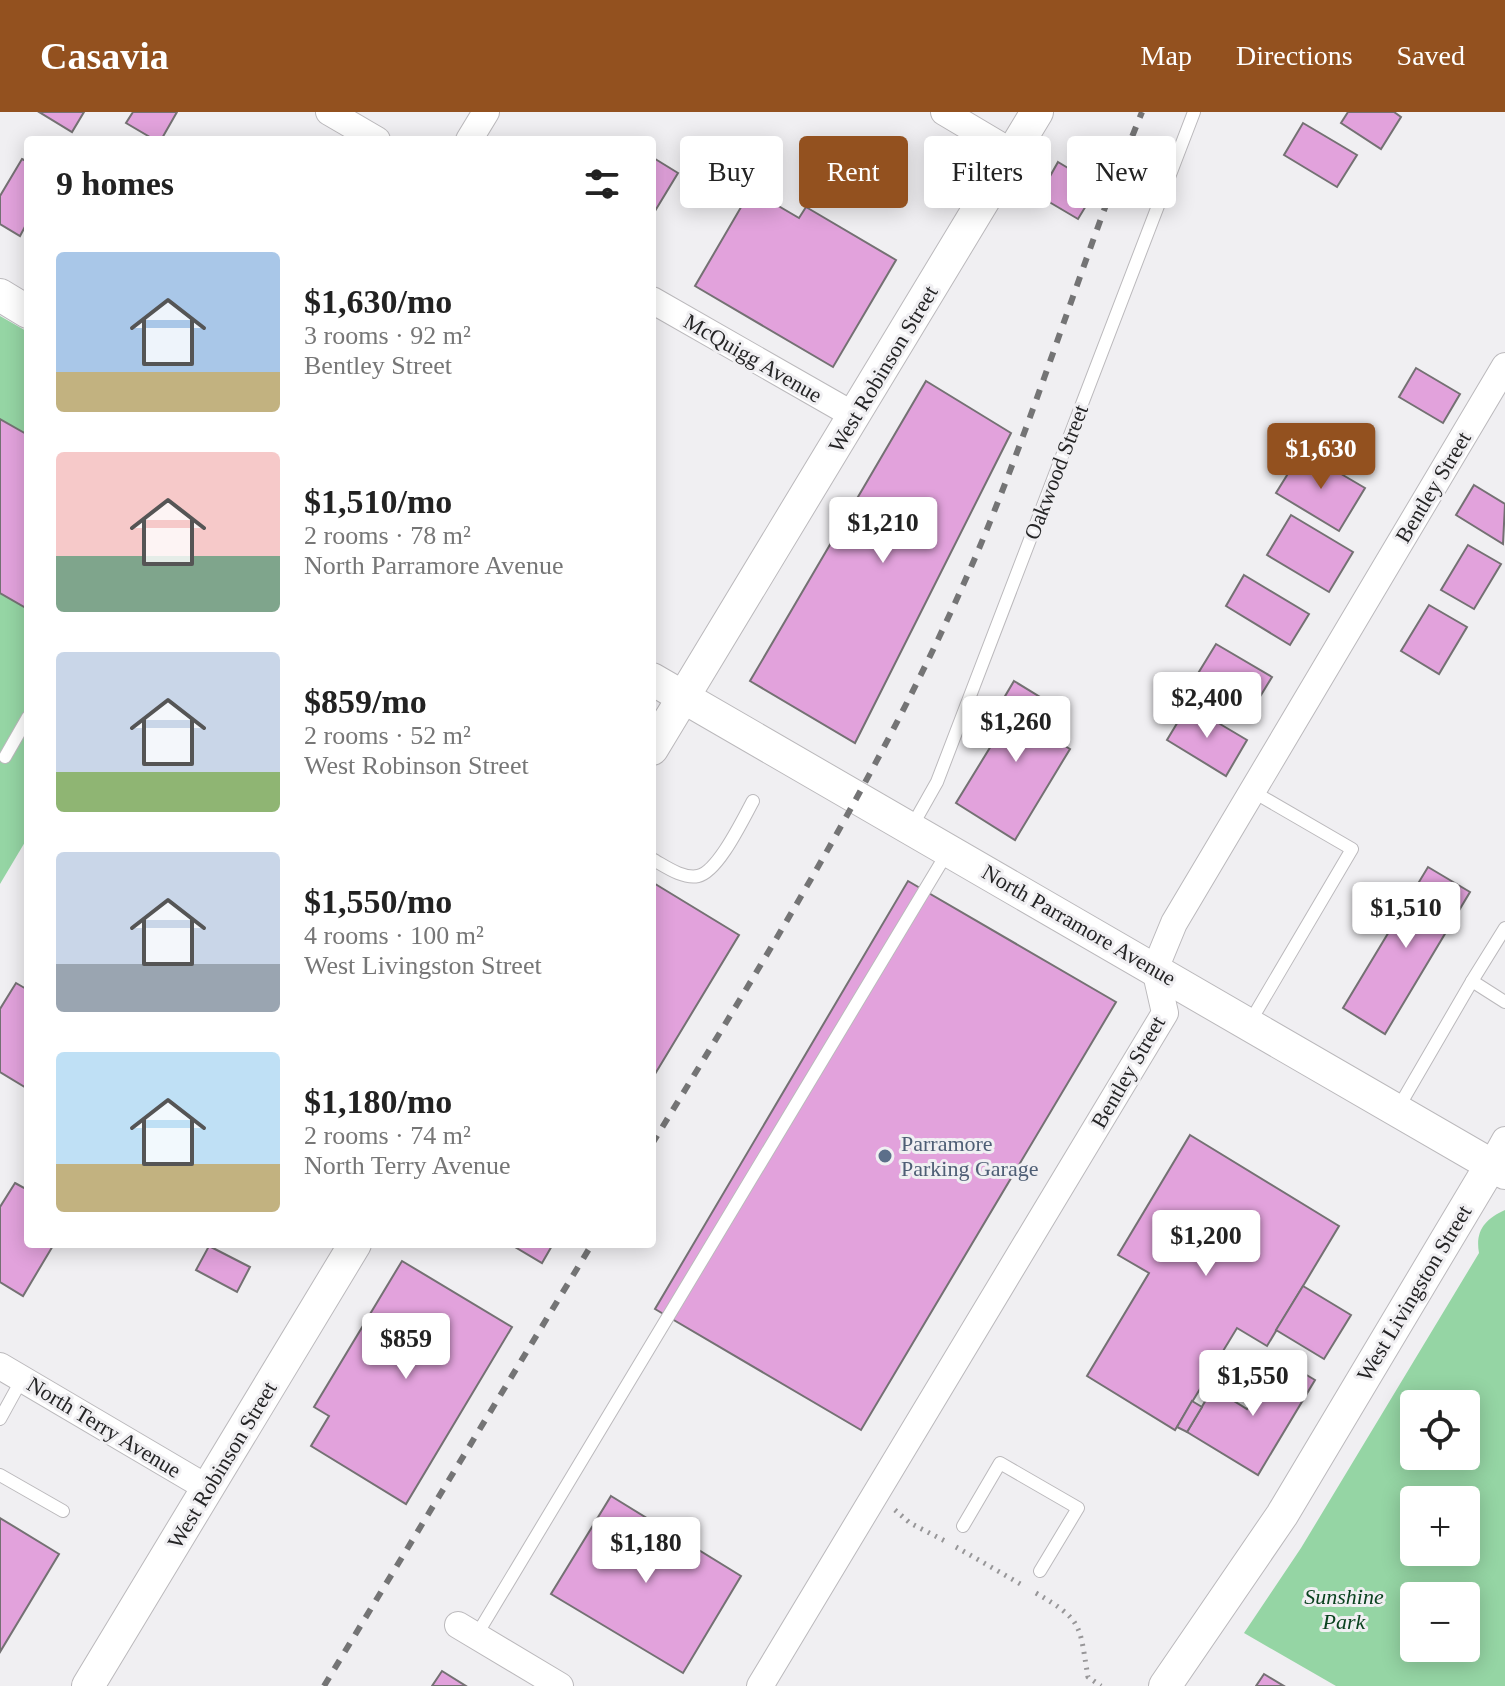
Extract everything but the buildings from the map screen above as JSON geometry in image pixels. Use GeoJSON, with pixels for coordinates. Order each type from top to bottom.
{"type":"FeatureCollection","features":[{"type":"Feature","properties":{"kind":"street"},"geometry":{"type":"LineString","coordinates":[[329,112],[370,136]]}},
{"type":"Feature","properties":{"kind":"street"},"geometry":{"type":"LineString","coordinates":[[471,136],[486,112]]}},
{"type":"Feature","properties":{"kind":"street"},"geometry":{"type":"LineString","coordinates":[[944,112],[984,136]]}},
{"type":"Feature","properties":{"kind":"street","name":"West Robinson Street"},"geometry":{"type":"LineString","coordinates":[[1023,136],[1037,112]]}},
{"type":"Feature","properties":{"kind":"street","name":"West Robinson Street"},"geometry":{"type":"LineString","coordinates":[[656,742],[980,208]]}},
{"type":"Feature","properties":{"kind":"street"},"geometry":{"type":"LineString","coordinates":[[0,295],[24,310]]}},
{"type":"Feature","properties":{"kind":"street","name":"McQuigg Avenue"},"geometry":{"type":"LineString","coordinates":[[656,302],[855,416]]}},
{"type":"Feature","properties":{"kind":"street","name":"Bentley Street"},"geometry":{"type":"LineString","coordinates":[[760,1686],[1165,1013],[1155,969],[1174,923],[1505,366]]}},
{"type":"Feature","properties":{"kind":"street","name":"North Parramore Avenue"},"geometry":{"type":"LineString","coordinates":[[656,681],[1397,1110],[1500,1160]]}},
{"type":"Feature","properties":{"kind":"street","name":"West Livingston Street"},"geometry":{"type":"LineString","coordinates":[[1165,1686],[1282,1515],[1500,1160]]}},
{"type":"Feature","properties":{"kind":"street","name":"West Robinson Street"},"geometry":{"type":"LineString","coordinates":[[88,1686],[353,1248]]}},
{"type":"Feature","properties":{"kind":"street","name":"North Terry Avenue"},"geometry":{"type":"LineString","coordinates":[[11,1372],[209,1489]]}},
{"type":"Feature","properties":{"kind":"street"},"geometry":{"type":"LineString","coordinates":[[467,1630],[560,1686]]}},
{"type":"Feature","properties":{"kind":"lane","name":"Oakwood Street"},"geometry":{"type":"LineString","coordinates":[[911,828],[937,782],[1194,112]]}},
{"type":"Feature","properties":{"kind":"lane"},"geometry":{"type":"LineString","coordinates":[[5,757],[24,724]]}},
{"type":"Feature","properties":{"kind":"lane"},"geometry":{"type":"LineString","coordinates":[[1249,1024],[1352,849],[1252,791]]}},
{"type":"Feature","properties":{"kind":"lane"},"geometry":{"type":"LineString","coordinates":[[656,861],[679,874],[699,876],[714,867],[753,801]]}},
{"type":"Feature","properties":{"kind":"lane"},"geometry":{"type":"LineString","coordinates":[[467,1630],[949,850]]}},
{"type":"Feature","properties":{"kind":"lane"},"geometry":{"type":"LineString","coordinates":[[1397,1110],[1505,928]]}},
{"type":"Feature","properties":{"kind":"lane"},"geometry":{"type":"LineString","coordinates":[[1472,981],[1505,1002]]}},
{"type":"Feature","properties":{"kind":"lane"},"geometry":{"type":"LineString","coordinates":[[0,1419],[11,1372]]}},
{"type":"Feature","properties":{"kind":"lane"},"geometry":{"type":"LineString","coordinates":[[963,1526],[1000,1463],[1078,1508],[1040,1571]]}},
{"type":"Feature","properties":{"kind":"lane"},"geometry":{"type":"LineString","coordinates":[[0,1475],[63,1511]]}},
{"type":"Feature","properties":{"kind":"path"},"geometry":{"type":"LineString","coordinates":[[876,1492],[910,1523],[1062,1608],[1074,1618],[1081,1637],[1088,1677],[1101,1686]]}},
{"type":"Feature","properties":{"kind":"green space"},"geometry":{"type":"Polygon","coordinates":[[[0,316],[24,330],[24,844],[0,884],[0,316]]]}},
{"type":"Feature","properties":{"kind":"green space","name":"Sunshine Park"},"geometry":{"type":"Polygon","coordinates":[[[1505,1210],[1505,1686],[1336,1686],[1244,1633],[1301,1548],[1479,1253],[1480,1232],[1487,1222],[1505,1210]]]}},
{"type":"Feature","properties":{"kind":"railway"},"geometry":{"type":"LineString","coordinates":[[656,1137],[824,857],[940,635],[998,503],[1142,112]]}},
{"type":"Feature","properties":{"kind":"railway"},"geometry":{"type":"LineString","coordinates":[[324,1686],[590,1248]]}},
{"type":"Feature","properties":{"kind":"place","name":"Parramore Parking Garage"},"geometry":{"type":"Point","coordinates":[885,1156]}}]}
